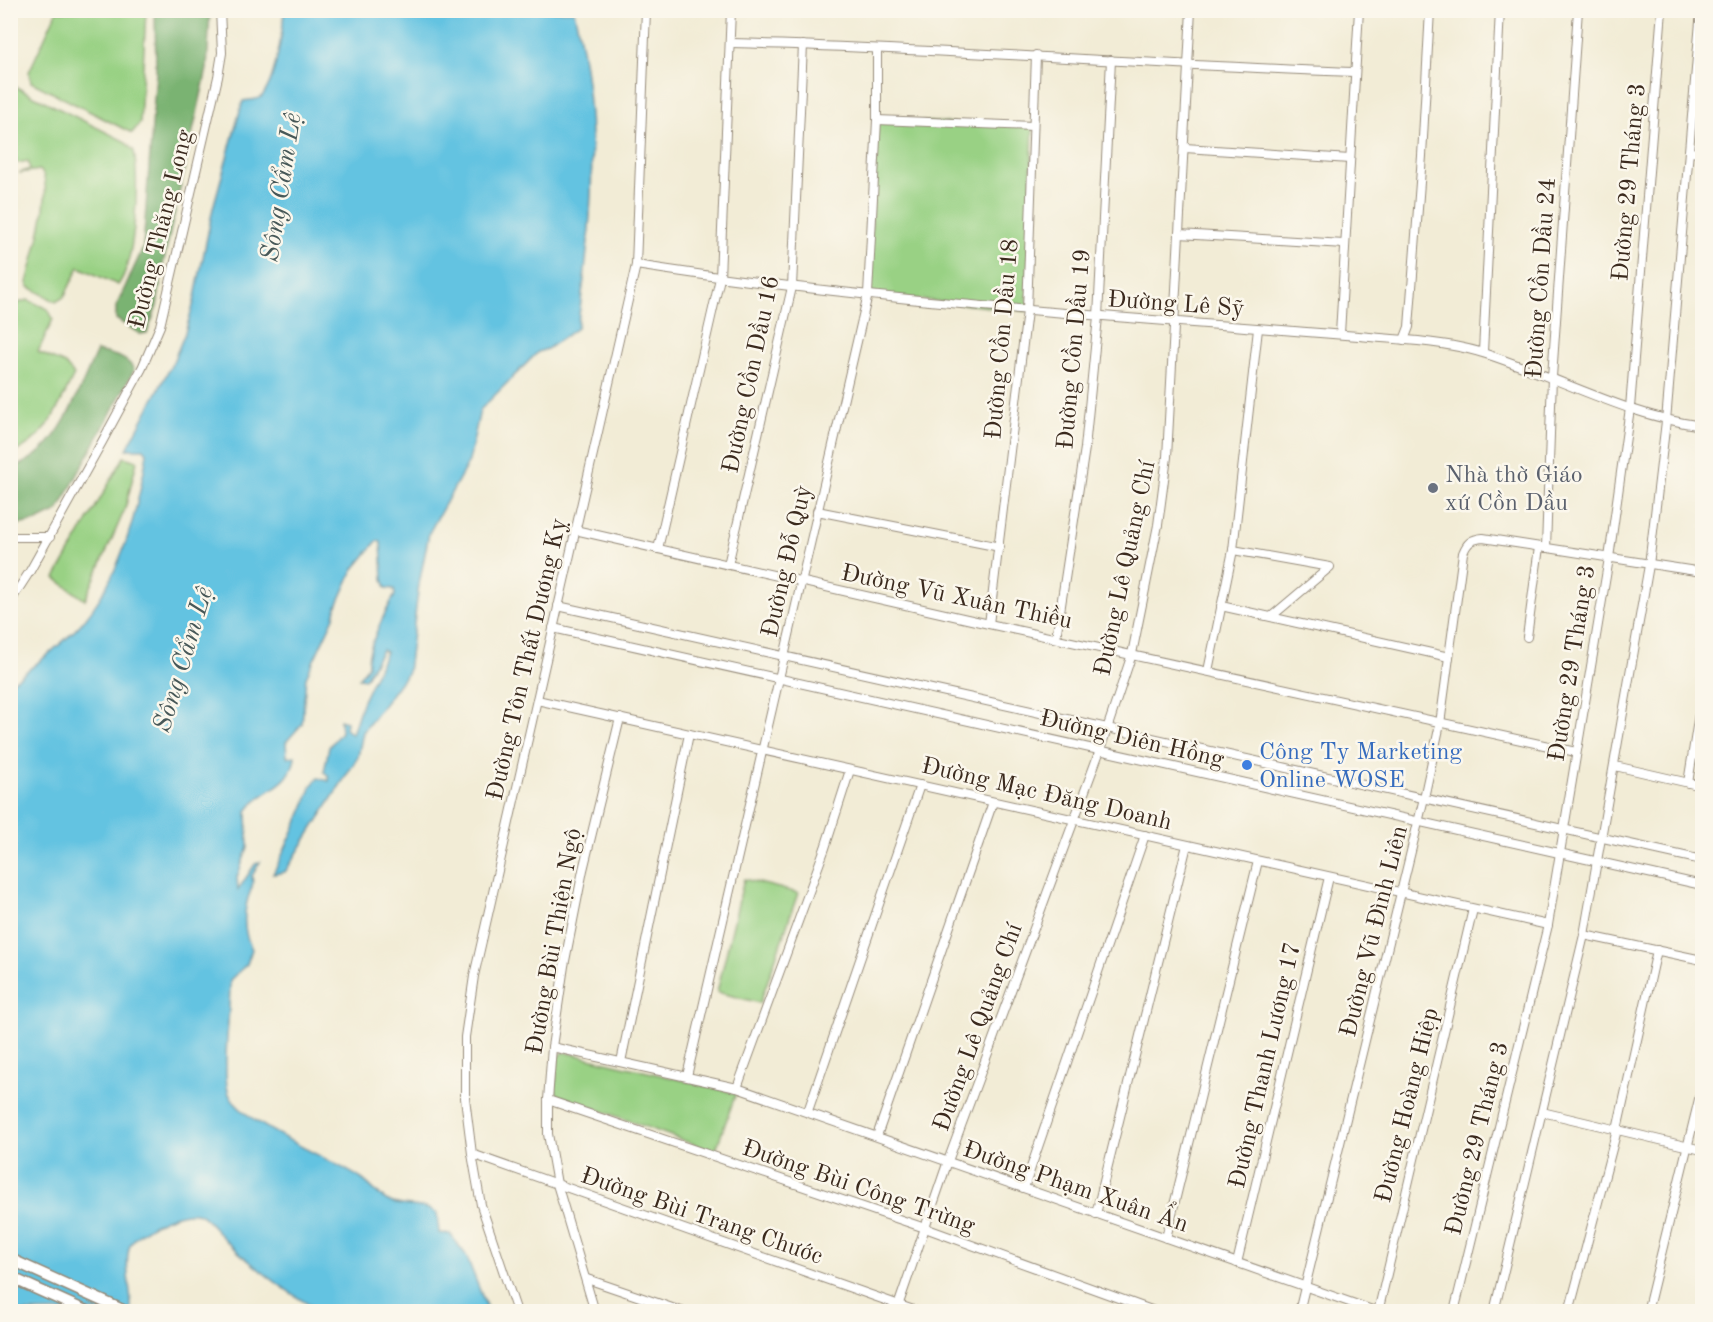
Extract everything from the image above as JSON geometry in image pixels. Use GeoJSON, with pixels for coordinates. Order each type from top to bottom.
{"type":"FeatureCollection","features":[{"type":"Feature","properties":{"kind":"main road"},"geometry":{"type":"LineString","coordinates":[[10,1259],[127,1311]]}},
{"type":"Feature","properties":{"kind":"main road"},"geometry":{"type":"LineString","coordinates":[[10,1276],[88,1311]]}},
{"type":"Feature","properties":{"kind":"street","name":"Đường Thăng Long"},"geometry":{"type":"LineString","coordinates":[[10,602],[50,537],[142,368],[160,326],[218,77],[222,53],[220,10]]}},
{"type":"Feature","properties":{"kind":"street","name":"Đường Tôn Thất Dương Kỵ"},"geometry":{"type":"LineString","coordinates":[[517,1311],[481,1205],[465,1098],[465,1037],[474,976],[636,265],[646,10]]}},
{"type":"Feature","properties":{"kind":"street"},"geometry":{"type":"LineString","coordinates":[[658,549],[720,278],[731,10]]}},
{"type":"Feature","properties":{"kind":"street","name":"Đường Lê Quảng Chí"},"geometry":{"type":"LineString","coordinates":[[897,1308],[948,1161],[1100,750],[1132,654],[1158,525],[1167,457],[1191,10]]}},
{"type":"Feature","properties":{"kind":"street"},"geometry":{"type":"LineString","coordinates":[[1340,334],[1359,10]]}},
{"type":"Feature","properties":{"kind":"street"},"geometry":{"type":"LineString","coordinates":[[1404,340],[1408,327],[1422,156],[1430,10]]}},
{"type":"Feature","properties":{"kind":"street"},"geometry":{"type":"LineString","coordinates":[[1483,352],[1500,10]]}},
{"type":"Feature","properties":{"kind":"street","name":"Đường Cồn Dầu 24"},"geometry":{"type":"LineString","coordinates":[[1527,637],[1542,548],[1578,10]]}},
{"type":"Feature","properties":{"kind":"street","name":"Đường 29 Tháng 3"},"geometry":{"type":"LineString","coordinates":[[1454,1311],[1548,925],[1609,558],[1630,408],[1662,10]]}},
{"type":"Feature","properties":{"kind":"street"},"geometry":{"type":"LineString","coordinates":[[1494,1311],[1584,935],[1649,565],[1666,421],[1701,10]]}},
{"type":"Feature","properties":{"kind":"street"},"geometry":{"type":"LineString","coordinates":[[731,44],[1036,55],[1187,66],[1354,72]]}},
{"type":"Feature","properties":{"kind":"street","name":"Đường Cồn Dầu 16"},"geometry":{"type":"LineString","coordinates":[[728,565],[792,287],[803,45]]}},
{"type":"Feature","properties":{"kind":"street","name":"Đường Đỗ Quỳ"},"geometry":{"type":"LineString","coordinates":[[687,1076],[868,294],[877,120],[877,49]]}},
{"type":"Feature","properties":{"kind":"street","name":"Đường Cồn Dầu 18"},"geometry":{"type":"LineString","coordinates":[[988,624],[1000,547],[1027,311],[1036,55]]}},
{"type":"Feature","properties":{"kind":"street","name":"Đường Cồn Dầu 19"},"geometry":{"type":"LineString","coordinates":[[1056,638],[1085,448],[1098,317],[1111,60]]}},
{"type":"Feature","properties":{"kind":"street"},"geometry":{"type":"LineString","coordinates":[[877,120],[1033,126]]}},
{"type":"Feature","properties":{"kind":"street"},"geometry":{"type":"LineString","coordinates":[[1185,148],[1350,159]]}},
{"type":"Feature","properties":{"kind":"street"},"geometry":{"type":"LineString","coordinates":[[1689,152],[1702,153]]}},
{"type":"Feature","properties":{"kind":"street"},"geometry":{"type":"LineString","coordinates":[[1179,234],[1344,244]]}},
{"type":"Feature","properties":{"kind":"street","name":"Đường Lê Sỹ"},"geometry":{"type":"LineString","coordinates":[[636,265],[792,287],[1027,311],[1404,340],[1483,352],[1666,421],[1702,426]]}},
{"type":"Feature","properties":{"kind":"street"},"geometry":{"type":"LineString","coordinates":[[1208,671],[1233,550],[1258,329]]}},
{"type":"Feature","properties":{"kind":"street"},"geometry":{"type":"LineString","coordinates":[[817,512],[1000,547]]}},
{"type":"Feature","properties":{"kind":"street","name":"Đường Vũ Xuân Thiều"},"geometry":{"type":"LineString","coordinates":[[575,530],[988,624],[1576,752]]}},
{"type":"Feature","properties":{"kind":"street"},"geometry":{"type":"LineString","coordinates":[[10,537],[50,537]]}},
{"type":"Feature","properties":{"kind":"street","name":"Đường Vũ Đình Liên"},"geometry":{"type":"LineString","coordinates":[[1299,1311],[1307,1287],[1425,798],[1440,724],[1466,544],[1474,539],[1483,538],[1702,572]]}},
{"type":"Feature","properties":{"kind":"street"},"geometry":{"type":"LineString","coordinates":[[1233,550],[1330,567],[1272,616]]}},
{"type":"Feature","properties":{"kind":"street","name":"Đường Diên Hồng"},"geometry":{"type":"LineString","coordinates":[[558,606],[1702,860]]}},
{"type":"Feature","properties":{"kind":"street"},"geometry":{"type":"LineString","coordinates":[[1221,606],[1449,657]]}},
{"type":"Feature","properties":{"kind":"street","name":"Đường Diên Hồng"},"geometry":{"type":"LineString","coordinates":[[553,628],[1702,885]]}},
{"type":"Feature","properties":{"kind":"street"},"geometry":{"type":"LineString","coordinates":[[1688,783],[1702,696]]}},
{"type":"Feature","properties":{"kind":"street","name":"Đường Mạc Đăng Doanh"},"geometry":{"type":"LineString","coordinates":[[537,700],[1548,925]]}},
{"type":"Feature","properties":{"kind":"street","name":"Đường Bùi Thiện Ngộ"},"geometry":{"type":"LineString","coordinates":[[595,1311],[557,1184],[548,1134],[548,1100],[552,1047],[564,966],[583,870],[620,718]]}},
{"type":"Feature","properties":{"kind":"street"},"geometry":{"type":"LineString","coordinates":[[621,1062],[690,734]]}},
{"type":"Feature","properties":{"kind":"street"},"geometry":{"type":"LineString","coordinates":[[1615,766],[1702,786]]}},
{"type":"Feature","properties":{"kind":"street"},"geometry":{"type":"LineString","coordinates":[[737,1088],[825,848],[850,770]]}},
{"type":"Feature","properties":{"kind":"street"},"geometry":{"type":"LineString","coordinates":[[808,1112],[920,785]]}},
{"type":"Feature","properties":{"kind":"street"},"geometry":{"type":"LineString","coordinates":[[878,1136],[993,802]]}},
{"type":"Feature","properties":{"kind":"street"},"geometry":{"type":"LineString","coordinates":[[1024,1188],[1145,836]]}},
{"type":"Feature","properties":{"kind":"street"},"geometry":{"type":"LineString","coordinates":[[1096,1214],[1187,845]]}},
{"type":"Feature","properties":{"kind":"street"},"geometry":{"type":"LineString","coordinates":[[1166,1238],[1258,861]]}},
{"type":"Feature","properties":{"kind":"street","name":"Đường Thanh Lương 17"},"geometry":{"type":"LineString","coordinates":[[1237,1263],[1329,877]]}},
{"type":"Feature","properties":{"kind":"street","name":"Đường Hoàng Hiệp"},"geometry":{"type":"LineString","coordinates":[[1378,1311],[1473,909]]}},
{"type":"Feature","properties":{"kind":"street"},"geometry":{"type":"LineString","coordinates":[[1584,935],[1702,960]]}},
{"type":"Feature","properties":{"kind":"street"},"geometry":{"type":"LineString","coordinates":[[1569,1311],[1617,1130],[1657,950]]}},
{"type":"Feature","properties":{"kind":"street","name":"Đường Phạm Xuân Ẩn"},"geometry":{"type":"LineString","coordinates":[[552,1047],[737,1088],[1378,1311]]}},
{"type":"Feature","properties":{"kind":"street"},"geometry":{"type":"LineString","coordinates":[[1647,1311],[1702,1088]]}},
{"type":"Feature","properties":{"kind":"street","name":"Đường Bùi Công Trừng"},"geometry":{"type":"LineString","coordinates":[[548,1100],[925,1228],[1157,1311]]}},
{"type":"Feature","properties":{"kind":"street"},"geometry":{"type":"LineString","coordinates":[[1542,1112],[1702,1150]]}},
{"type":"Feature","properties":{"kind":"street","name":"Đường Bùi Trang Chước"},"geometry":{"type":"LineString","coordinates":[[472,1154],[897,1308],[919,1311]]}},
{"type":"Feature","properties":{"kind":"street"},"geometry":{"type":"LineString","coordinates":[[587,1279],[684,1311]]}},
{"type":"Feature","properties":{"kind":"green space"},"geometry":{"type":"Polygon","coordinates":[[[57,11],[146,11],[140,123],[132,133],[31,82],[29,72],[57,11]]]}},
{"type":"Feature","properties":{"kind":"green space"},"geometry":{"type":"Polygon","coordinates":[[[155,11],[210,11],[207,69],[163,264],[157,306],[147,333],[140,334],[116,319],[116,307],[143,248],[156,72],[155,11]]]}},
{"type":"Feature","properties":{"kind":"green space"},"geometry":{"type":"Polygon","coordinates":[[[10,84],[124,141],[134,151],[135,220],[129,258],[118,285],[79,267],[64,297],[56,302],[29,287],[27,283],[44,207],[44,178],[40,170],[19,173],[30,169],[28,161],[17,163],[11,145],[10,84]]]}},
{"type":"Feature","properties":{"kind":"green space"},"geometry":{"type":"Polygon","coordinates":[[[877,120],[1033,126],[1027,311],[868,294],[877,120]]]}},
{"type":"Feature","properties":{"kind":"green space"},"geometry":{"type":"Polygon","coordinates":[[[28,300],[48,309],[53,319],[38,352],[65,364],[74,375],[43,431],[34,440],[11,454],[11,314],[18,303],[28,300]]]}},
{"type":"Feature","properties":{"kind":"green space"},"geometry":{"type":"Polygon","coordinates":[[[97,351],[123,359],[134,370],[58,511],[37,521],[11,526],[11,468],[28,460],[55,436],[74,403],[97,351]]]}},
{"type":"Feature","properties":{"kind":"green space"},"geometry":{"type":"Polygon","coordinates":[[[124,457],[137,461],[125,509],[85,600],[55,578],[124,457]]]}},
{"type":"Feature","properties":{"kind":"green space"},"geometry":{"type":"Polygon","coordinates":[[[744,879],[798,893],[760,1003],[717,992],[744,879]]]}},
{"type":"Feature","properties":{"kind":"green space"},"geometry":{"type":"Polygon","coordinates":[[[564,1052],[736,1093],[715,1152],[558,1095],[555,1090],[558,1056],[564,1052]]]}},
{"type":"Feature","properties":{"kind":"water","name":"Sông Cẩm Lệ"},"geometry":{"type":"Polygon","coordinates":[[[284,11],[574,11],[582,50],[588,90],[592,169],[587,249],[577,328],[547,349],[538,352],[480,410],[469,461],[429,533],[419,584],[408,672],[363,732],[358,757],[285,872],[273,874],[301,814],[311,786],[318,778],[329,781],[329,776],[324,772],[329,747],[341,732],[340,720],[346,722],[345,729],[352,734],[362,703],[386,652],[382,650],[365,679],[359,678],[368,666],[373,640],[395,595],[394,589],[386,588],[383,579],[381,542],[377,541],[353,570],[306,677],[302,724],[286,742],[287,757],[295,756],[293,767],[283,781],[247,811],[248,847],[237,877],[238,890],[255,864],[260,862],[252,876],[245,911],[245,931],[252,949],[247,964],[230,980],[226,1056],[229,1094],[237,1105],[251,1117],[269,1129],[347,1170],[388,1201],[426,1208],[437,1213],[439,1233],[450,1234],[466,1255],[488,1311],[320,1311],[272,1280],[228,1243],[203,1216],[191,1213],[170,1217],[159,1222],[132,1241],[127,1264],[131,1311],[11,1312],[12,682],[78,627],[98,601],[119,561],[139,497],[147,453],[144,449],[127,449],[173,362],[185,333],[194,302],[213,208],[241,107],[243,101],[257,99],[266,90],[280,43],[284,11]]]}},
{"type":"Feature","properties":{"kind":"place","name":"Nhà thờ Giáo xứ Cồn Dầu"},"geometry":{"type":"Point","coordinates":[1433,488]}},
{"type":"Feature","properties":{"kind":"place","name":"Công Ty Marketing Online WOSE"},"geometry":{"type":"Point","coordinates":[1247,765]}}]}
